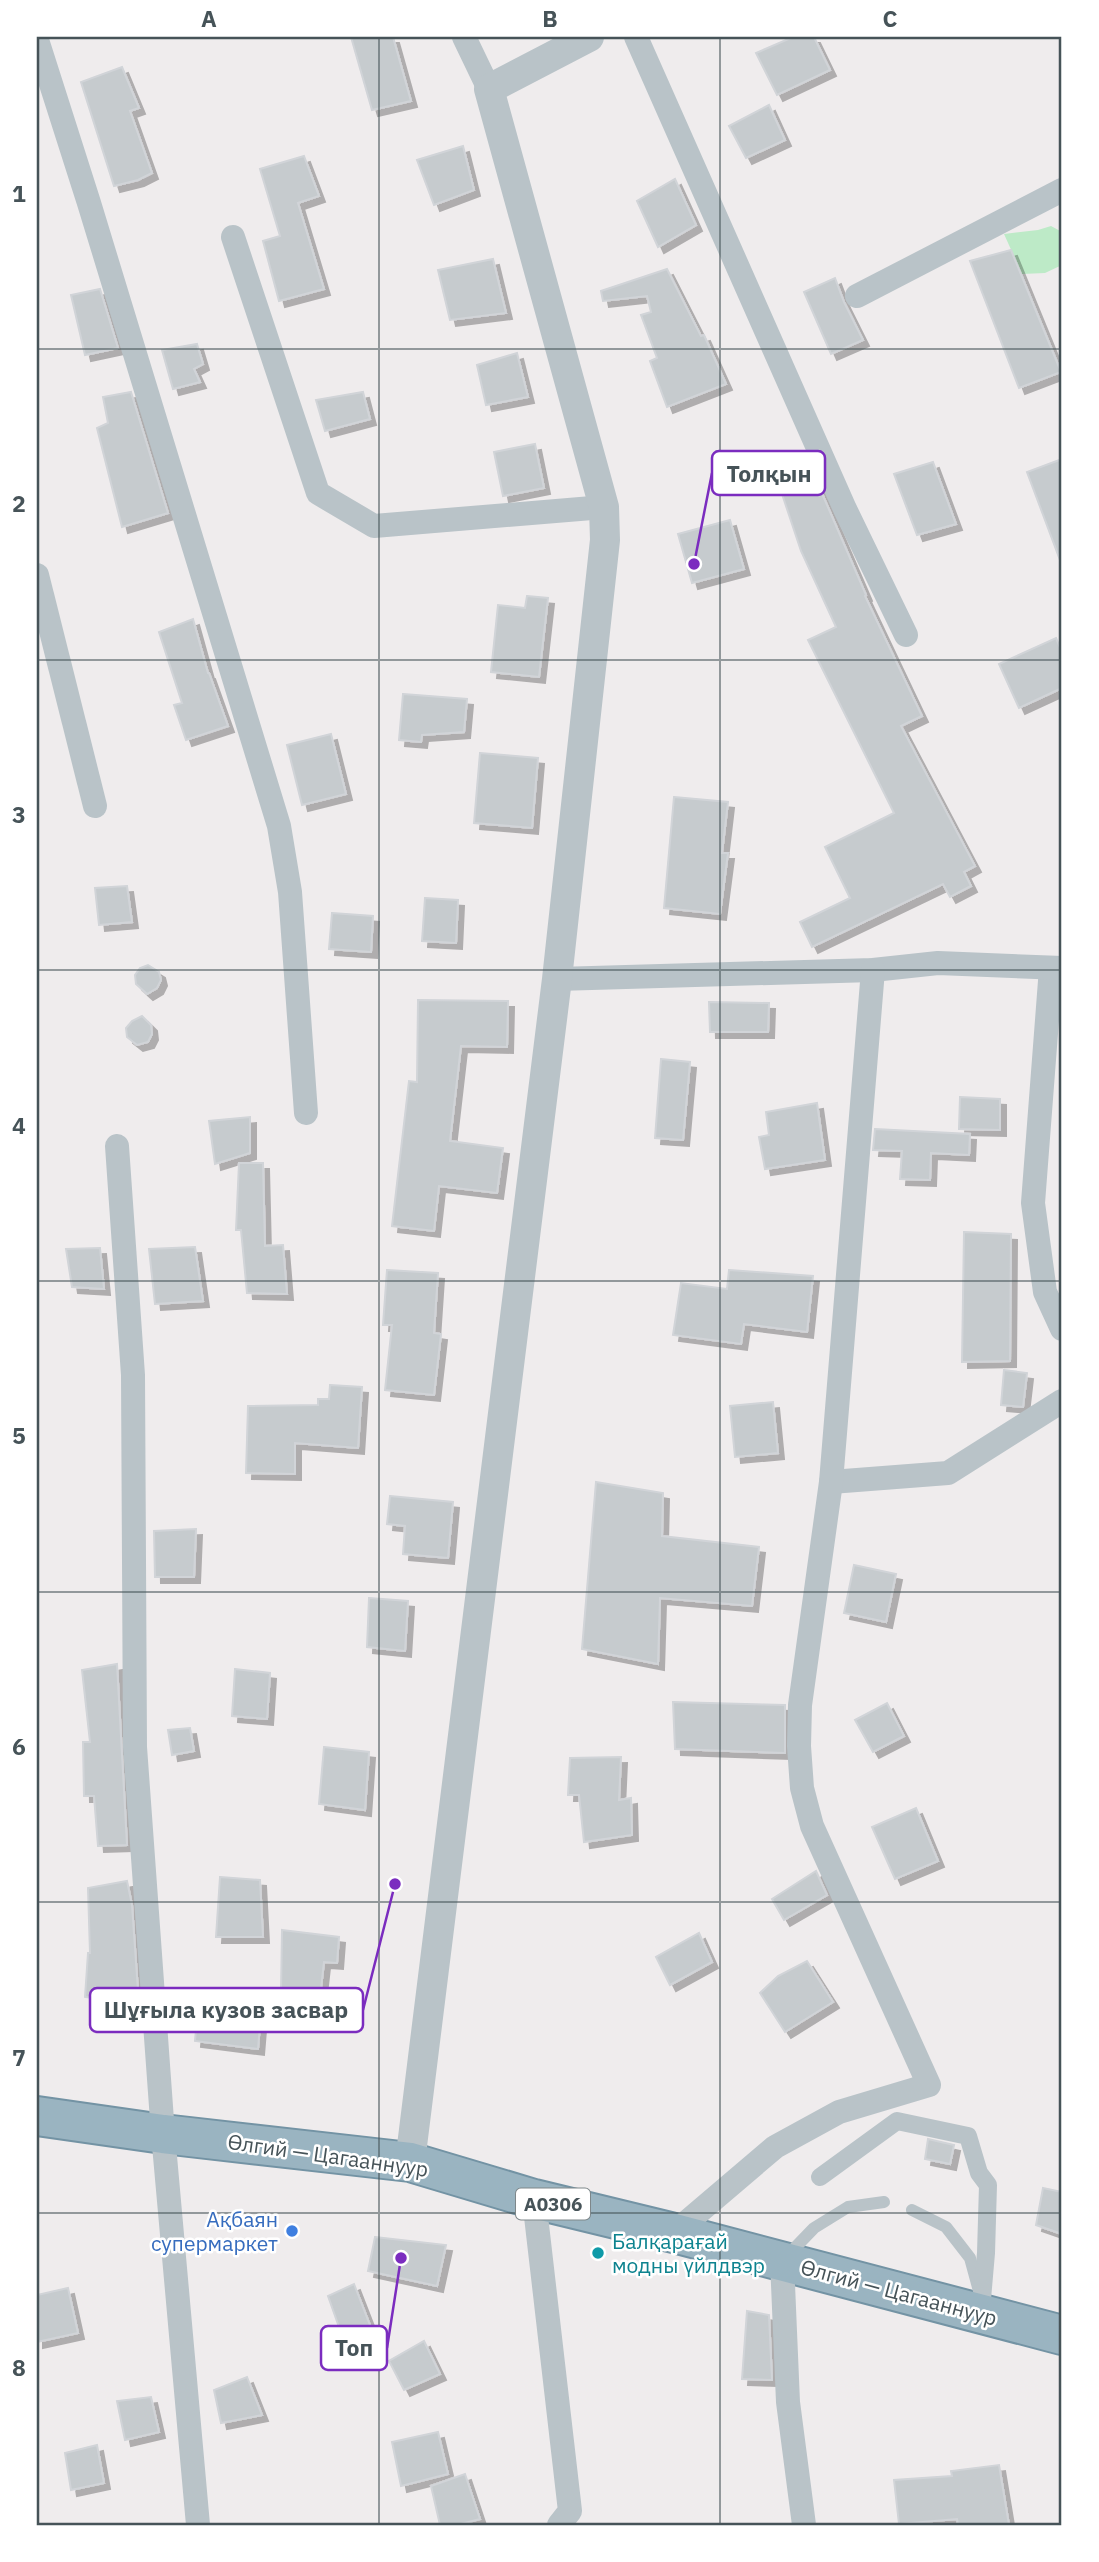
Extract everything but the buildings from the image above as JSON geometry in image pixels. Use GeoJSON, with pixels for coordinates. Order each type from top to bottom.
{"type":"FeatureCollection","features":[{"type":"Feature","properties":{"kind":"highway","name":"Өлгий — Цагааннуур"},"geometry":{"type":"LineString","coordinates":[[37,2116],[163,2134],[410,2162],[534,2199],[782,2262],[984,2307],[1062,2335]]}},
{"type":"Feature","properties":{"kind":"street"},"geometry":{"type":"LineString","coordinates":[[410,2162],[557,979],[605,540],[604,507],[489,89],[464,37]]}},
{"type":"Feature","properties":{"kind":"street"},"geometry":{"type":"LineString","coordinates":[[489,89],[589,37]]}},
{"type":"Feature","properties":{"kind":"street"},"geometry":{"type":"LineString","coordinates":[[636,37],[845,509],[906,635]]}},
{"type":"Feature","properties":{"kind":"street"},"geometry":{"type":"LineString","coordinates":[[37,40],[279,826],[290,892],[306,1113]]}},
{"type":"Feature","properties":{"kind":"street"},"geometry":{"type":"LineString","coordinates":[[857,296],[1062,190]]}},
{"type":"Feature","properties":{"kind":"street"},"geometry":{"type":"LineString","coordinates":[[233,237],[318,493],[374,526],[604,507]]}},
{"type":"Feature","properties":{"kind":"street"},"geometry":{"type":"LineString","coordinates":[[37,575],[95,806]]}},
{"type":"Feature","properties":{"kind":"street"},"geometry":{"type":"LineString","coordinates":[[557,979],[873,970],[938,962],[1057,968],[1033,1203],[1045,1292],[1062,1329]]}},
{"type":"Feature","properties":{"kind":"street"},"geometry":{"type":"LineString","coordinates":[[674,2233],[775,2147],[839,2112],[929,2085],[812,1826],[802,1787],[799,1746],[800,1705],[831,1482],[873,970]]}},
{"type":"Feature","properties":{"kind":"street"},"geometry":{"type":"LineString","coordinates":[[117,1146],[133,1375],[135,1747],[163,2134],[198,2525]]}},
{"type":"Feature","properties":{"kind":"street"},"geometry":{"type":"LineString","coordinates":[[831,1482],[948,1473],[1062,1401]]}},
{"type":"Feature","properties":{"kind":"street"},"geometry":{"type":"LineString","coordinates":[[820,2177],[897,2121],[968,2136],[979,2173],[988,2185],[984,2307]]}},
{"type":"Feature","properties":{"kind":"street"},"geometry":{"type":"LineString","coordinates":[[534,2199],[570,2511],[559,2525]]}},
{"type":"Feature","properties":{"kind":"street"},"geometry":{"type":"LineString","coordinates":[[782,2262],[788,2402],[804,2525]]}},
{"type":"Feature","properties":{"kind":"lane"},"geometry":{"type":"LineString","coordinates":[[782,2262],[814,2228],[848,2207],[884,2202]]}},
{"type":"Feature","properties":{"kind":"lane"},"geometry":{"type":"LineString","coordinates":[[912,2210],[946,2227],[970,2258],[984,2307]]}},
{"type":"Feature","properties":{"kind":"green space"},"geometry":{"type":"Polygon","coordinates":[[[1051,226],[1062,232],[1062,265],[1045,273],[1022,274],[1004,234],[1051,226]]]}},
{"type":"Feature","properties":{"kind":"place","name":"Толқын"},"geometry":{"type":"Point","coordinates":[694,564]}},
{"type":"Feature","properties":{"kind":"place","name":"Шұғыла кузов засвар"},"geometry":{"type":"Point","coordinates":[395,1884]}},
{"type":"Feature","properties":{"kind":"place","name":"Ақбаян супермаркет"},"geometry":{"type":"Point","coordinates":[292,2231]}},
{"type":"Feature","properties":{"kind":"place","name":"Балқарағай модны үйлдвэр"},"geometry":{"type":"Point","coordinates":[598,2253]}},
{"type":"Feature","properties":{"kind":"place","name":"Топ"},"geometry":{"type":"Point","coordinates":[401,2258]}}]}
